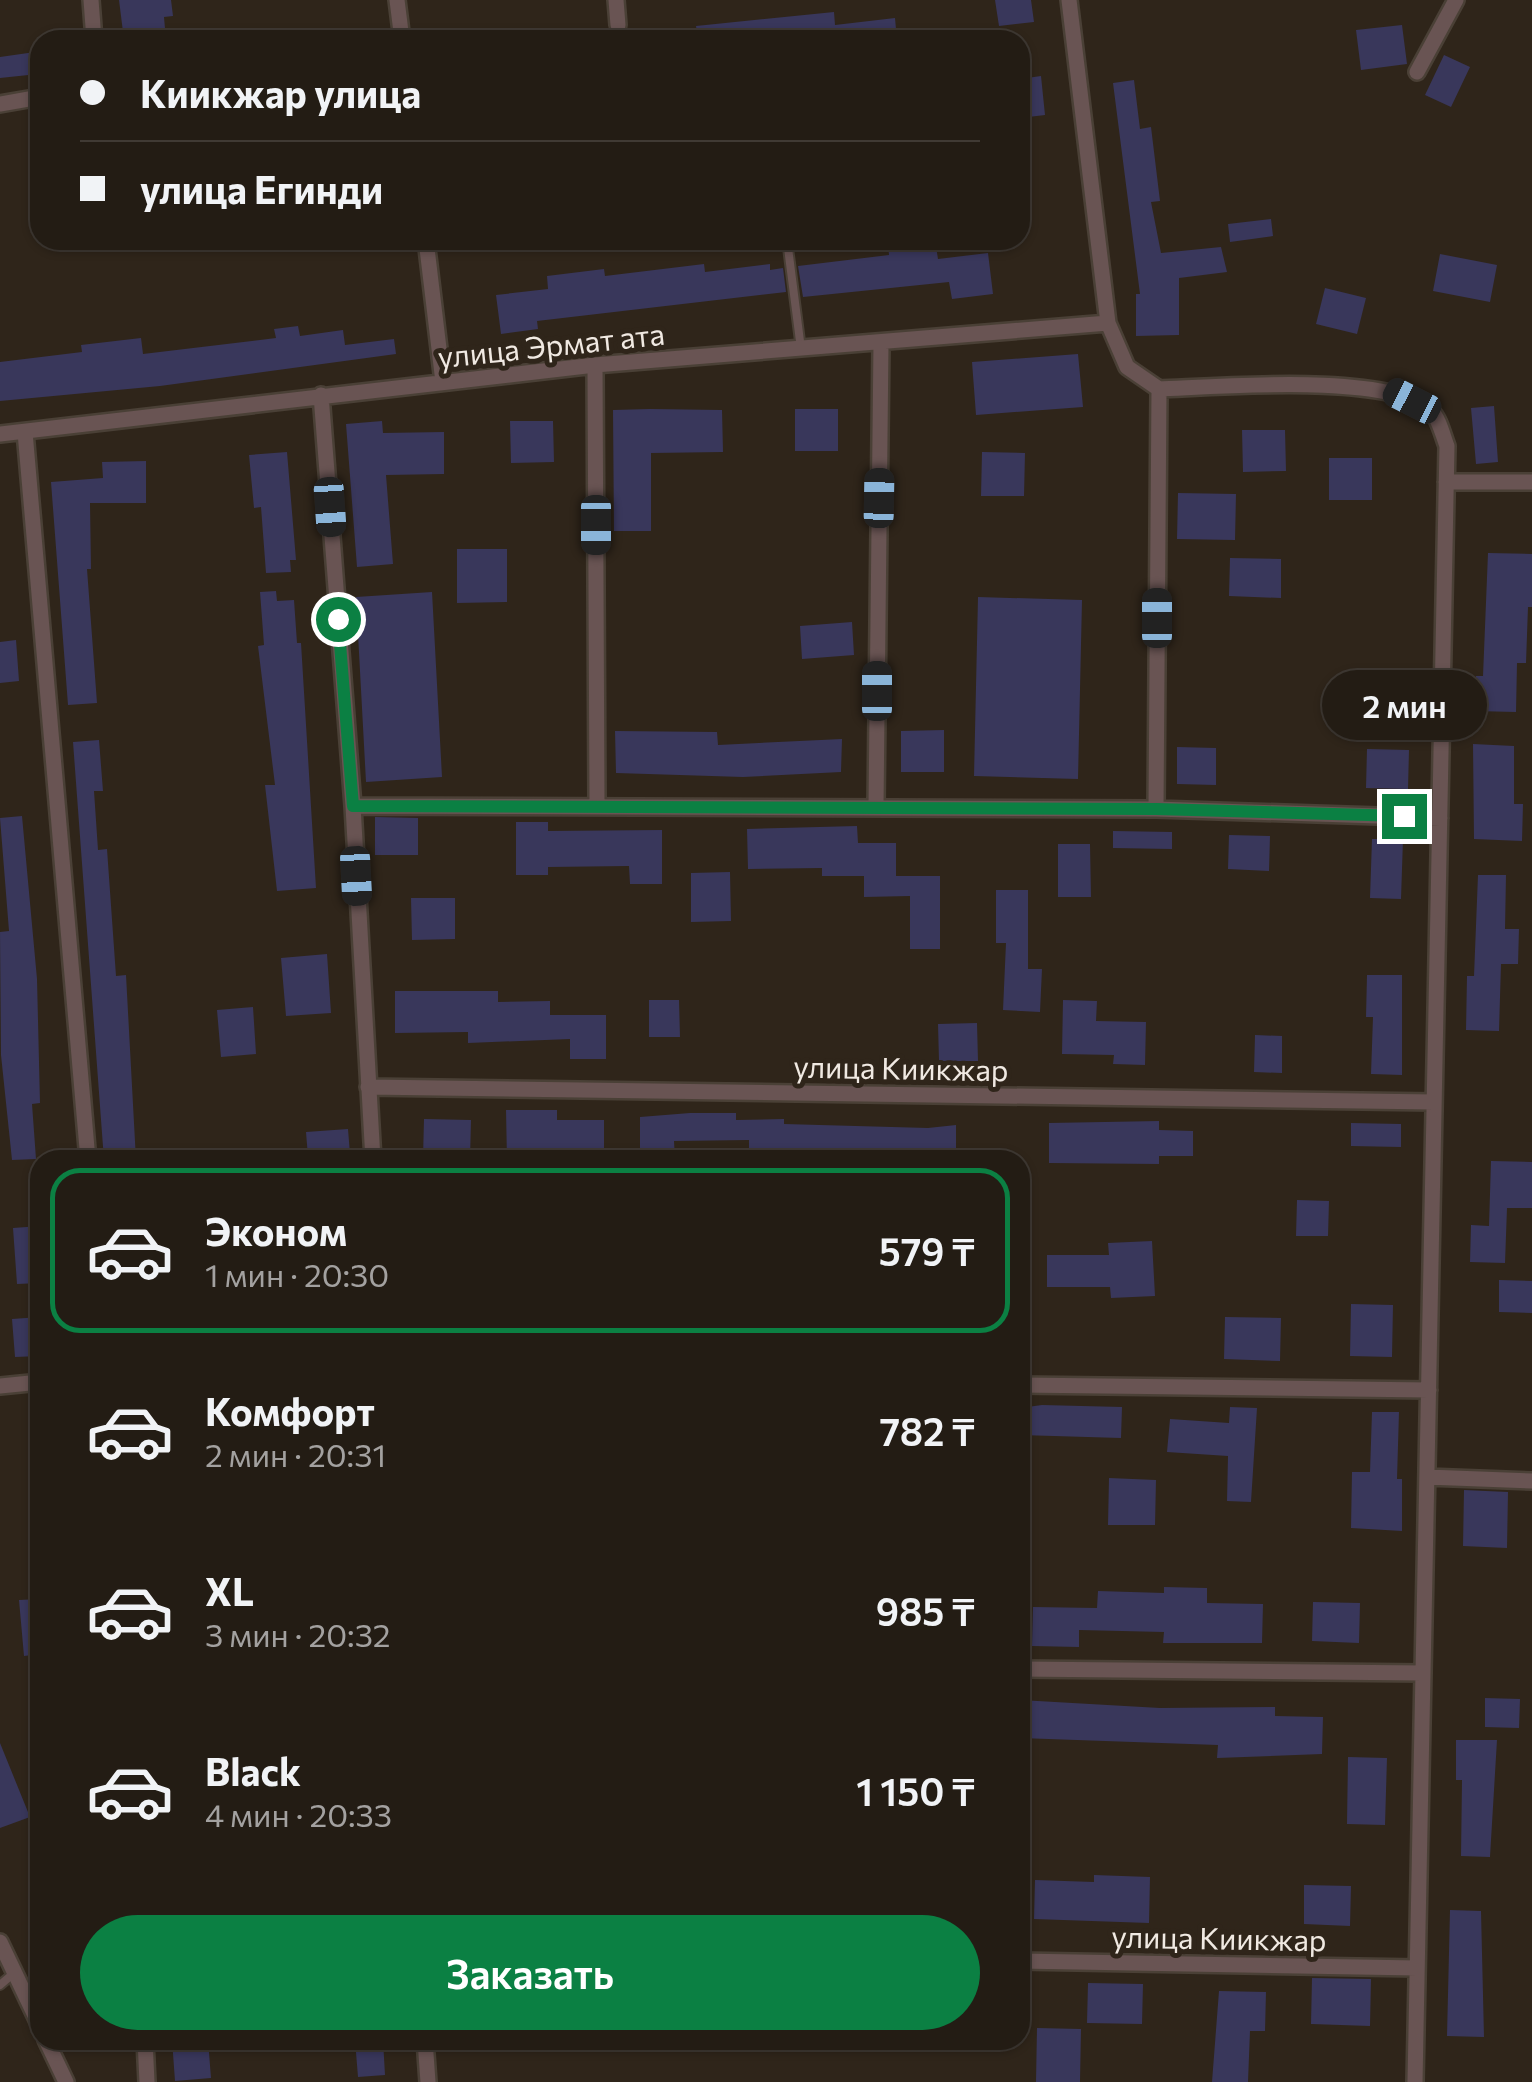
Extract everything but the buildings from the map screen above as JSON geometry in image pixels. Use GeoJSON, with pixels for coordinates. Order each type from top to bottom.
{"type":"FeatureCollection","features":[{"type":"Feature","properties":{"kind":"street"},"geometry":{"type":"LineString","coordinates":[[91,0],[93,30]]}},
{"type":"Feature","properties":{"kind":"street"},"geometry":{"type":"LineString","coordinates":[[397,0],[401,30]]}},
{"type":"Feature","properties":{"kind":"street"},"geometry":{"type":"LineString","coordinates":[[616,0],[618,25]]}},
{"type":"Feature","properties":{"kind":"street"},"geometry":{"type":"LineString","coordinates":[[1069,0],[1108,323],[1127,366],[1159,389],[1281,384],[1392,391],[1432,412],[1447,446],[1415,2082]]}},
{"type":"Feature","properties":{"kind":"street"},"geometry":{"type":"LineString","coordinates":[[1417,72],[1456,0]]}},
{"type":"Feature","properties":{"kind":"street"},"geometry":{"type":"LineString","coordinates":[[0,104],[30,100]]}},
{"type":"Feature","properties":{"kind":"street"},"geometry":{"type":"LineString","coordinates":[[427,250],[443,382]]}},
{"type":"Feature","properties":{"kind":"street","name":"улица Эрмат ата"},"geometry":{"type":"LineString","coordinates":[[0,434],[595,365],[1108,323]]}},
{"type":"Feature","properties":{"kind":"street"},"geometry":{"type":"LineString","coordinates":[[876,807],[881,343]]}},
{"type":"Feature","properties":{"kind":"street"},"geometry":{"type":"LineString","coordinates":[[595,365],[596,804]]}},
{"type":"Feature","properties":{"kind":"street"},"geometry":{"type":"LineString","coordinates":[[1156,809],[1159,389]]}},
{"type":"Feature","properties":{"kind":"street"},"geometry":{"type":"LineString","coordinates":[[321,395],[353,806],[372,1150]]}},
{"type":"Feature","properties":{"kind":"street"},"geometry":{"type":"LineString","coordinates":[[24,432],[87,1150]]}},
{"type":"Feature","properties":{"kind":"street"},"geometry":{"type":"LineString","coordinates":[[1446,482],[1532,482]]}},
{"type":"Feature","properties":{"kind":"street"},"geometry":{"type":"LineString","coordinates":[[353,806],[1156,809],[1440,818]]}},
{"type":"Feature","properties":{"kind":"street","name":"улица Киикжар"},"geometry":{"type":"LineString","coordinates":[[368,1088],[1434,1102]]}},
{"type":"Feature","properties":{"kind":"street"},"geometry":{"type":"LineString","coordinates":[[0,1386],[30,1383]]}},
{"type":"Feature","properties":{"kind":"street"},"geometry":{"type":"LineString","coordinates":[[1030,1384],[1428,1390]]}},
{"type":"Feature","properties":{"kind":"street"},"geometry":{"type":"LineString","coordinates":[[1427,1478],[1532,1481]]}},
{"type":"Feature","properties":{"kind":"street"},"geometry":{"type":"LineString","coordinates":[[1030,1669],[1423,1674]]}},
{"type":"Feature","properties":{"kind":"street"},"geometry":{"type":"LineString","coordinates":[[0,1942],[30,2005]]}},
{"type":"Feature","properties":{"kind":"street","name":"улица Киикжар"},"geometry":{"type":"LineString","coordinates":[[1030,1961],[1418,1968]]}},
{"type":"Feature","properties":{"kind":"street"},"geometry":{"type":"LineString","coordinates":[[51,2050],[66,2082]]}},
{"type":"Feature","properties":{"kind":"street"},"geometry":{"type":"LineString","coordinates":[[145,2050],[147,2082]]}},
{"type":"Feature","properties":{"kind":"street"},"geometry":{"type":"LineString","coordinates":[[426,2050],[428,2082]]}},
{"type":"Feature","properties":{"kind":"lane"},"geometry":{"type":"LineString","coordinates":[[789,250],[800,349]]}},
{"type":"Feature","properties":{"kind":"lane"},"geometry":{"type":"LineString","coordinates":[[0,1985],[14,1972]]}},
{"type":"Feature","properties":{"kind":"route"},"geometry":{"type":"LineString","coordinates":[[338,619],[353,806],[1156,809],[1404,816]]}}]}
